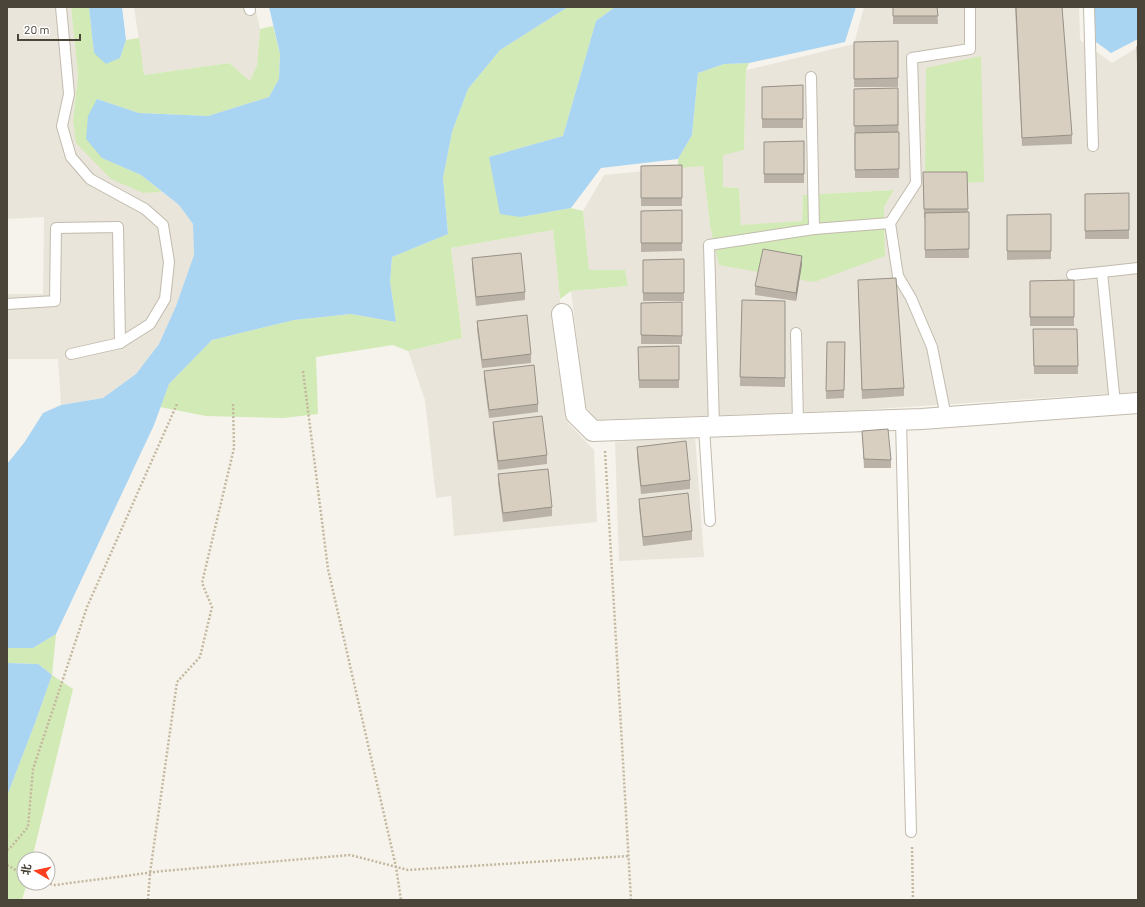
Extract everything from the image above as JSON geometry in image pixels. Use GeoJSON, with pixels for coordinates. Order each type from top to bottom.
{"type":"FeatureCollection","features":[{"type":"Feature","properties":{"kind":"street"},"geometry":{"type":"LineString","coordinates":[[562,314],[576,414],[593,431],[901,420],[1138,403]]}},
{"type":"Feature","properties":{"kind":"lane"},"geometry":{"type":"LineString","coordinates":[[61,7],[70,94],[62,126],[71,157],[90,179],[145,209],[163,225],[169,262],[165,300],[150,324],[120,343],[71,354]]}},
{"type":"Feature","properties":{"kind":"lane"},"geometry":{"type":"LineString","coordinates":[[946,417],[932,348],[912,298],[898,276],[890,223],[916,183],[912,58],[970,49],[970,7]]}},
{"type":"Feature","properties":{"kind":"lane"},"geometry":{"type":"LineString","coordinates":[[1089,7],[1094,146]]}},
{"type":"Feature","properties":{"kind":"lane"},"geometry":{"type":"LineString","coordinates":[[811,77],[814,229]]}},
{"type":"Feature","properties":{"kind":"lane"},"geometry":{"type":"LineString","coordinates":[[710,521],[709,244],[814,229],[890,223]]}},
{"type":"Feature","properties":{"kind":"lane"},"geometry":{"type":"LineString","coordinates":[[7,304],[55,301],[56,228],[118,227],[120,343]]}},
{"type":"Feature","properties":{"kind":"lane"},"geometry":{"type":"LineString","coordinates":[[1072,275],[1138,268]]}},
{"type":"Feature","properties":{"kind":"lane"},"geometry":{"type":"LineString","coordinates":[[1102,272],[1115,404]]}},
{"type":"Feature","properties":{"kind":"lane"},"geometry":{"type":"LineString","coordinates":[[796,334],[798,423]]}},
{"type":"Feature","properties":{"kind":"lane"},"geometry":{"type":"LineString","coordinates":[[901,420],[911,832]]}},
{"type":"Feature","properties":{"kind":"path"},"geometry":{"type":"LineString","coordinates":[[302,371],[328,569],[396,867],[401,900]]}},
{"type":"Feature","properties":{"kind":"path"},"geometry":{"type":"LineString","coordinates":[[148,900],[150,873],[177,682],[200,657],[212,607],[202,583],[234,448],[233,403]]}},
{"type":"Feature","properties":{"kind":"path"},"geometry":{"type":"LineString","coordinates":[[7,850],[28,827],[33,769],[87,607],[177,404]]}},
{"type":"Feature","properties":{"kind":"path"},"geometry":{"type":"LineString","coordinates":[[604,431],[631,900]]}},
{"type":"Feature","properties":{"kind":"path"},"geometry":{"type":"LineString","coordinates":[[911,832],[913,900]]}},
{"type":"Feature","properties":{"kind":"path"},"geometry":{"type":"LineString","coordinates":[[56,885],[150,873],[350,855],[408,870],[628,856]]}},
{"type":"Feature","properties":{"kind":"path"},"geometry":{"type":"LineString","coordinates":[[7,865],[16,870]]}},
{"type":"Feature","properties":{"kind":"shaded area"},"geometry":{"type":"Polygon","coordinates":[[[7,7],[71,7],[78,75],[73,120],[143,193],[162,192],[179,205],[193,224],[194,255],[176,306],[159,344],[136,374],[103,398],[61,405],[58,359],[7,359],[7,294],[43,294],[44,217],[7,219],[7,7]]]}},
{"type":"Feature","properties":{"kind":"shaded area"},"geometry":{"type":"Polygon","coordinates":[[[134,7],[255,7],[260,29],[257,65],[250,81],[229,63],[144,75],[134,7]]]}},
{"type":"Feature","properties":{"kind":"shaded area"},"geometry":{"type":"Polygon","coordinates":[[[864,7],[1079,7],[1080,40],[1112,63],[1138,47],[1138,392],[859,410],[596,420],[585,406],[571,291],[628,286],[625,270],[589,270],[583,211],[604,175],[703,165],[710,225],[885,256],[884,207],[894,190],[803,195],[802,221],[741,226],[739,188],[723,187],[723,154],[744,150],[746,70],[854,44],[864,7]]]}},
{"type":"Feature","properties":{"kind":"shaded area"},"geometry":{"type":"Polygon","coordinates":[[[553,230],[560,299],[568,423],[594,450],[597,522],[454,536],[451,496],[436,498],[425,400],[408,351],[462,338],[451,248],[553,230]]]}},
{"type":"Feature","properties":{"kind":"shaded area"},"geometry":{"type":"Polygon","coordinates":[[[695,436],[704,557],[619,561],[615,442],[695,436]]]}},
{"type":"Feature","properties":{"kind":"green space"},"geometry":{"type":"Polygon","coordinates":[[[71,7],[89,7],[94,53],[120,58],[126,40],[139,38],[144,75],[229,63],[250,81],[257,65],[260,29],[273,26],[280,54],[279,79],[269,97],[208,116],[139,113],[97,99],[102,158],[141,175],[162,192],[143,193],[111,179],[76,143],[73,120],[78,75],[71,7]]]}},
{"type":"Feature","properties":{"kind":"green space"},"geometry":{"type":"Polygon","coordinates":[[[568,7],[615,7],[596,21],[563,136],[489,157],[521,217],[571,208],[583,211],[589,270],[625,270],[628,286],[571,291],[560,299],[553,230],[451,248],[462,338],[408,351],[393,345],[316,357],[318,414],[283,418],[206,416],[160,407],[169,384],[212,340],[294,320],[351,314],[396,322],[390,282],[392,257],[448,234],[443,178],[452,132],[468,89],[500,50],[568,7]]]}},
{"type":"Feature","properties":{"kind":"green space"},"geometry":{"type":"Polygon","coordinates":[[[981,56],[984,182],[925,184],[926,68],[981,56]]]}},
{"type":"Feature","properties":{"kind":"green space"},"geometry":{"type":"Polygon","coordinates":[[[749,63],[746,70],[744,150],[723,155],[723,187],[739,188],[741,225],[802,221],[803,195],[894,190],[884,207],[885,256],[814,282],[719,265],[710,225],[703,166],[678,168],[678,159],[692,135],[698,73],[724,64],[749,63]]]}},
{"type":"Feature","properties":{"kind":"green space"},"geometry":{"type":"Polygon","coordinates":[[[56,634],[52,675],[38,664],[7,663],[7,648],[33,648],[56,634]]]}},
{"type":"Feature","properties":{"kind":"green space"},"geometry":{"type":"Polygon","coordinates":[[[52,675],[73,689],[34,851],[16,851],[16,891],[25,891],[22,900],[7,900],[7,796],[52,675]]]}},
{"type":"Feature","properties":{"kind":"water"},"geometry":{"type":"Polygon","coordinates":[[[89,7],[122,7],[126,40],[120,58],[106,64],[94,53],[89,7]]]}},
{"type":"Feature","properties":{"kind":"water"},"geometry":{"type":"Polygon","coordinates":[[[269,7],[568,7],[500,50],[468,89],[452,132],[443,178],[448,234],[392,257],[390,282],[396,322],[351,314],[294,320],[212,340],[169,384],[154,425],[56,634],[33,648],[7,648],[7,464],[24,443],[43,413],[61,405],[103,398],[136,374],[159,344],[176,306],[194,255],[193,224],[179,205],[141,175],[102,158],[86,139],[88,116],[97,99],[139,113],[208,116],[269,97],[279,79],[280,54],[269,7]]]}},
{"type":"Feature","properties":{"kind":"water"},"geometry":{"type":"Polygon","coordinates":[[[615,7],[856,7],[845,42],[749,63],[724,64],[698,73],[692,135],[678,159],[601,168],[571,208],[521,217],[500,214],[489,157],[563,136],[596,21],[615,7]]]}},
{"type":"Feature","properties":{"kind":"water"},"geometry":{"type":"Polygon","coordinates":[[[1094,7],[1138,7],[1138,39],[1111,53],[1096,42],[1094,7]]]}},
{"type":"Feature","properties":{"kind":"water"},"geometry":{"type":"Polygon","coordinates":[[[7,663],[38,664],[52,675],[7,796],[7,663]]]}},
{"type":"Feature","properties":{"kind":"building"},"geometry":{"type":"Polygon","coordinates":[[[893,7],[937,7],[938,16],[893,16],[893,7]]]}},
{"type":"Feature","properties":{"kind":"building"},"geometry":{"type":"Polygon","coordinates":[[[1016,7],[1062,7],[1072,135],[1022,138],[1016,7]]]}},
{"type":"Feature","properties":{"kind":"building"},"geometry":{"type":"Polygon","coordinates":[[[898,41],[898,78],[854,79],[854,42],[898,41]]]}},
{"type":"Feature","properties":{"kind":"building"},"geometry":{"type":"Polygon","coordinates":[[[1138,45],[1138,82],[1137,46],[1138,45]]]}},
{"type":"Feature","properties":{"kind":"building"},"geometry":{"type":"Polygon","coordinates":[[[803,85],[803,119],[762,119],[762,87],[803,85]]]}},
{"type":"Feature","properties":{"kind":"building"},"geometry":{"type":"Polygon","coordinates":[[[898,88],[898,125],[854,126],[854,89],[898,88]]]}},
{"type":"Feature","properties":{"kind":"building"},"geometry":{"type":"Polygon","coordinates":[[[899,132],[899,169],[855,170],[855,133],[899,132]]]}},
{"type":"Feature","properties":{"kind":"building"},"geometry":{"type":"Polygon","coordinates":[[[804,141],[804,174],[764,174],[764,142],[804,141]]]}},
{"type":"Feature","properties":{"kind":"building"},"geometry":{"type":"Polygon","coordinates":[[[682,165],[682,198],[641,198],[641,166],[682,165]]]}},
{"type":"Feature","properties":{"kind":"building"},"geometry":{"type":"Polygon","coordinates":[[[923,172],[967,172],[968,209],[924,209],[923,172]]]}},
{"type":"Feature","properties":{"kind":"building"},"geometry":{"type":"Polygon","coordinates":[[[1129,193],[1129,230],[1085,231],[1085,194],[1129,193]]]}},
{"type":"Feature","properties":{"kind":"building"},"geometry":{"type":"Polygon","coordinates":[[[682,210],[682,243],[641,243],[641,211],[682,210]]]}},
{"type":"Feature","properties":{"kind":"building"},"geometry":{"type":"Polygon","coordinates":[[[969,212],[969,249],[925,250],[925,213],[969,212]]]}},
{"type":"Feature","properties":{"kind":"building"},"geometry":{"type":"Polygon","coordinates":[[[1051,214],[1051,251],[1007,251],[1007,215],[1051,214]]]}},
{"type":"Feature","properties":{"kind":"building"},"geometry":{"type":"Polygon","coordinates":[[[763,249],[802,256],[796,293],[755,286],[763,249]]]}},
{"type":"Feature","properties":{"kind":"building"},"geometry":{"type":"Polygon","coordinates":[[[521,253],[525,292],[476,297],[472,258],[521,253]]]}},
{"type":"Feature","properties":{"kind":"building"},"geometry":{"type":"Polygon","coordinates":[[[684,259],[684,293],[643,293],[643,260],[684,259]]]}},
{"type":"Feature","properties":{"kind":"building"},"geometry":{"type":"Polygon","coordinates":[[[896,278],[904,388],[862,390],[858,280],[896,278]]]}},
{"type":"Feature","properties":{"kind":"building"},"geometry":{"type":"Polygon","coordinates":[[[1074,280],[1074,317],[1030,317],[1030,281],[1074,280]]]}},
{"type":"Feature","properties":{"kind":"building"},"geometry":{"type":"Polygon","coordinates":[[[742,300],[785,301],[785,378],[740,377],[742,300]]]}},
{"type":"Feature","properties":{"kind":"building"},"geometry":{"type":"Polygon","coordinates":[[[682,302],[682,336],[641,335],[641,303],[682,302]]]}},
{"type":"Feature","properties":{"kind":"building"},"geometry":{"type":"Polygon","coordinates":[[[527,315],[531,354],[482,360],[477,321],[527,315]]]}},
{"type":"Feature","properties":{"kind":"building"},"geometry":{"type":"Polygon","coordinates":[[[1033,329],[1077,329],[1078,366],[1034,366],[1033,329]]]}},
{"type":"Feature","properties":{"kind":"building"},"geometry":{"type":"Polygon","coordinates":[[[827,342],[845,342],[844,390],[826,391],[827,342]]]}},
{"type":"Feature","properties":{"kind":"building"},"geometry":{"type":"Polygon","coordinates":[[[679,346],[679,380],[639,380],[638,347],[679,346]]]}},
{"type":"Feature","properties":{"kind":"building"},"geometry":{"type":"Polygon","coordinates":[[[534,365],[538,404],[489,410],[484,371],[534,365]]]}},
{"type":"Feature","properties":{"kind":"building"},"geometry":{"type":"Polygon","coordinates":[[[542,416],[547,455],[498,461],[493,422],[542,416]]]}},
{"type":"Feature","properties":{"kind":"building"},"geometry":{"type":"Polygon","coordinates":[[[888,429],[891,460],[864,459],[862,431],[888,429]]]}},
{"type":"Feature","properties":{"kind":"building"},"geometry":{"type":"Polygon","coordinates":[[[686,441],[690,480],[641,486],[637,447],[686,441]]]}},
{"type":"Feature","properties":{"kind":"building"},"geometry":{"type":"Polygon","coordinates":[[[548,469],[552,507],[503,513],[498,474],[548,469]]]}},
{"type":"Feature","properties":{"kind":"building"},"geometry":{"type":"Polygon","coordinates":[[[688,493],[692,531],[643,537],[639,499],[688,493]]]}}]}
